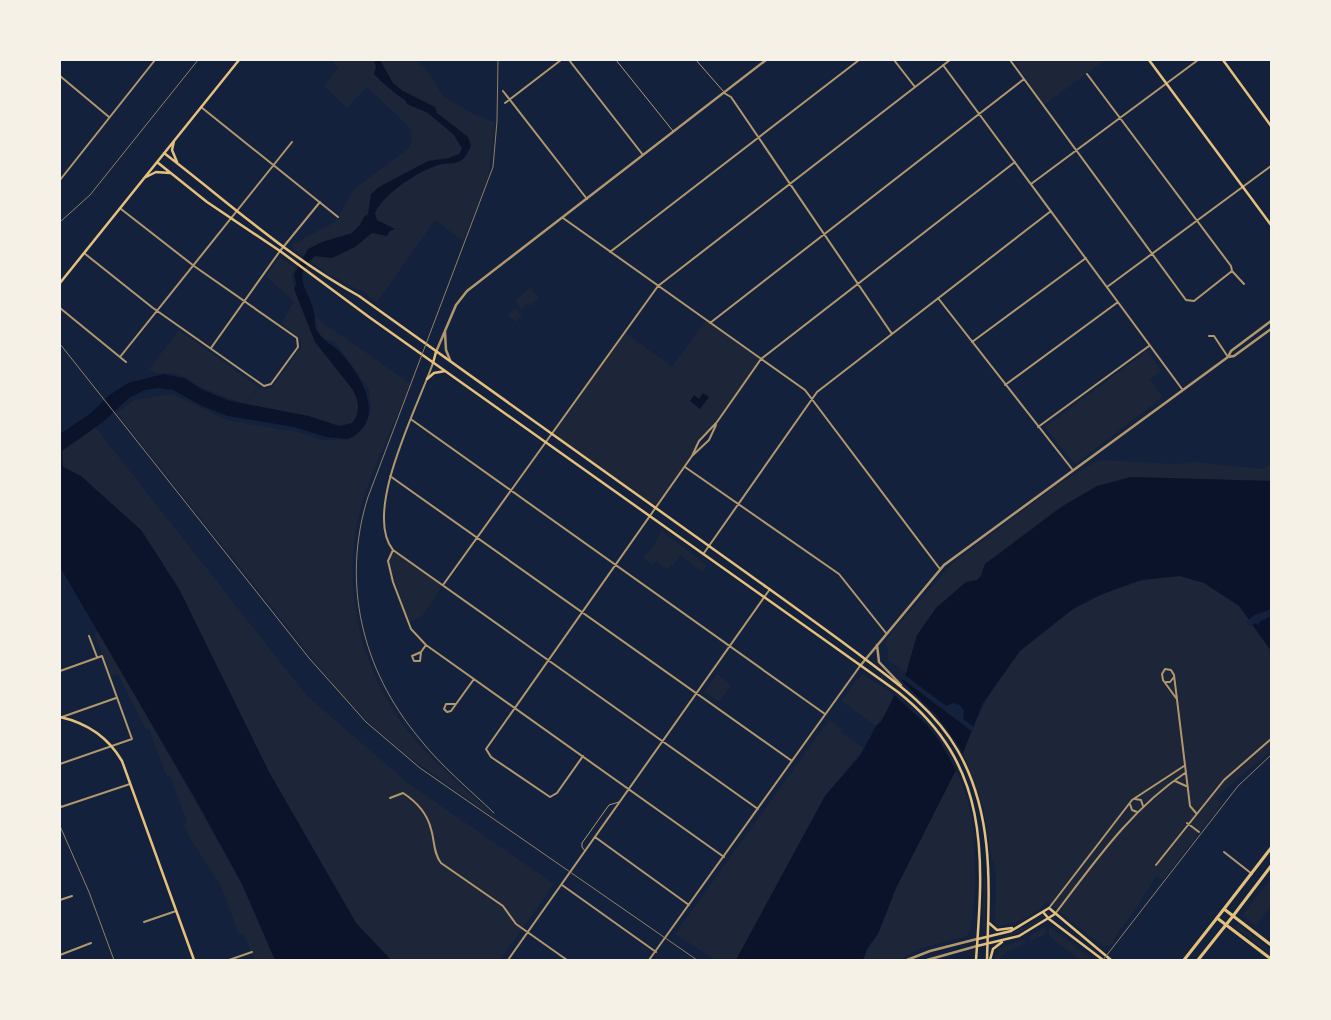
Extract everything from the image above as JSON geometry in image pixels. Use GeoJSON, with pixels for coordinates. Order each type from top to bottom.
{"type":"FeatureCollection","features":[{"type":"Feature","properties":{"kind":"main road"},"geometry":{"type":"LineString","coordinates":[[60,283],[239,60]]}},
{"type":"Feature","properties":{"kind":"main road"},"geometry":{"type":"LineString","coordinates":[[1148,60],[1271,225]]}},
{"type":"Feature","properties":{"kind":"main road"},"geometry":{"type":"LineString","coordinates":[[1223,60],[1271,126]]}},
{"type":"Feature","properties":{"kind":"main road"},"geometry":{"type":"LineString","coordinates":[[176,138],[172,150],[179,165]]}},
{"type":"Feature","properties":{"kind":"main road"},"geometry":{"type":"LineString","coordinates":[[164,153],[237,212],[317,271],[359,296],[770,589],[876,667],[904,689],[933,716],[963,761],[974,787],[987,846],[988,960]]}},
{"type":"Feature","properties":{"kind":"main road"},"geometry":{"type":"LineString","coordinates":[[157,162],[231,219],[288,256],[445,372],[904,696],[934,725],[955,758],[970,794],[980,838],[976,960]]}},
{"type":"Feature","properties":{"kind":"main road"},"geometry":{"type":"LineString","coordinates":[[142,180],[156,172],[171,174]]}},
{"type":"Feature","properties":{"kind":"main road"},"geometry":{"type":"LineString","coordinates":[[60,279],[66,275]]}},
{"type":"Feature","properties":{"kind":"main road"},"geometry":{"type":"LineString","coordinates":[[333,289],[337,284]]}},
{"type":"Feature","properties":{"kind":"main road"},"geometry":{"type":"LineString","coordinates":[[434,363],[436,352]]}},
{"type":"Feature","properties":{"kind":"main road"},"geometry":{"type":"LineString","coordinates":[[427,379],[436,372],[445,372]]}},
{"type":"Feature","properties":{"kind":"main road"},"geometry":{"type":"LineString","coordinates":[[60,717],[89,727],[112,746],[122,761],[194,960]]}},
{"type":"Feature","properties":{"kind":"main road"},"geometry":{"type":"LineString","coordinates":[[1184,960],[1271,848]]}},
{"type":"Feature","properties":{"kind":"main road"},"geometry":{"type":"LineString","coordinates":[[1198,960],[1271,866]]}},
{"type":"Feature","properties":{"kind":"main road"},"geometry":{"type":"LineString","coordinates":[[978,939],[1006,933],[1049,908],[1111,960]]}},
{"type":"Feature","properties":{"kind":"main road"},"geometry":{"type":"LineString","coordinates":[[1224,909],[1271,945]]}},
{"type":"Feature","properties":{"kind":"main road"},"geometry":{"type":"LineString","coordinates":[[1043,912],[1049,919],[1103,960]]}},
{"type":"Feature","properties":{"kind":"main road"},"geometry":{"type":"LineString","coordinates":[[977,946],[1019,936],[1056,914]]}},
{"type":"Feature","properties":{"kind":"main road"},"geometry":{"type":"LineString","coordinates":[[1217,918],[1271,959]]}},
{"type":"Feature","properties":{"kind":"main road"},"geometry":{"type":"LineString","coordinates":[[988,921],[992,928],[997,930],[1016,927]]}},
{"type":"Feature","properties":{"kind":"main road"},"geometry":{"type":"LineString","coordinates":[[988,960],[994,949],[1004,940]]}},
{"type":"Feature","properties":{"kind":"street"},"geometry":{"type":"LineString","coordinates":[[60,180],[155,60]]}},
{"type":"Feature","properties":{"kind":"street"},"geometry":{"type":"LineString","coordinates":[[505,103],[561,60]]}},
{"type":"Feature","properties":{"kind":"street"},"geometry":{"type":"LineString","coordinates":[[569,60],[643,155]]}},
{"type":"Feature","properties":{"kind":"street"},"geometry":{"type":"LineString","coordinates":[[436,352],[444,330],[458,302],[467,291],[766,60]]}},
{"type":"Feature","properties":{"kind":"street"},"geometry":{"type":"LineString","coordinates":[[610,252],[859,60]]}},
{"type":"Feature","properties":{"kind":"street"},"geometry":{"type":"LineString","coordinates":[[894,60],[915,87]]}},
{"type":"Feature","properties":{"kind":"street"},"geometry":{"type":"LineString","coordinates":[[444,586],[658,286],[950,60]]}},
{"type":"Feature","properties":{"kind":"street"},"geometry":{"type":"LineString","coordinates":[[1010,60],[1189,302],[1232,271]]}},
{"type":"Feature","properties":{"kind":"street"},"geometry":{"type":"LineString","coordinates":[[1030,184],[1198,60]]}},
{"type":"Feature","properties":{"kind":"street"},"geometry":{"type":"LineString","coordinates":[[943,65],[1183,390]]}},
{"type":"Feature","properties":{"kind":"street"},"geometry":{"type":"LineString","coordinates":[[1088,74],[1231,266],[1232,271],[1244,284]]}},
{"type":"Feature","properties":{"kind":"street"},"geometry":{"type":"LineString","coordinates":[[60,76],[109,117]]}},
{"type":"Feature","properties":{"kind":"street"},"geometry":{"type":"LineString","coordinates":[[710,323],[1024,79]]}},
{"type":"Feature","properties":{"kind":"street"},"geometry":{"type":"LineString","coordinates":[[503,91],[587,199]]}},
{"type":"Feature","properties":{"kind":"street"},"geometry":{"type":"LineString","coordinates":[[724,93],[731,97],[892,334]]}},
{"type":"Feature","properties":{"kind":"street"},"geometry":{"type":"LineString","coordinates":[[201,107],[338,217]]}},
{"type":"Feature","properties":{"kind":"street"},"geometry":{"type":"LineString","coordinates":[[120,357],[292,142]]}},
{"type":"Feature","properties":{"kind":"street"},"geometry":{"type":"LineString","coordinates":[[583,756],[552,797],[546,796],[515,774],[489,755],[486,749],[692,456],[699,441],[717,422],[761,359],[1015,162]]}},
{"type":"Feature","properties":{"kind":"street"},"geometry":{"type":"LineString","coordinates":[[1107,287],[1271,166]]}},
{"type":"Feature","properties":{"kind":"street"},"geometry":{"type":"LineString","coordinates":[[211,348],[280,251],[320,202]]}},
{"type":"Feature","properties":{"kind":"street"},"geometry":{"type":"LineString","coordinates":[[84,253],[158,311],[262,385],[268,386],[295,352],[298,342],[295,337],[194,266],[120,208]]}},
{"type":"Feature","properties":{"kind":"street"},"geometry":{"type":"LineString","coordinates":[[703,555],[817,392],[1051,211]]}},
{"type":"Feature","properties":{"kind":"street"},"geometry":{"type":"LineString","coordinates":[[563,218],[805,390],[940,569]]}},
{"type":"Feature","properties":{"kind":"street"},"geometry":{"type":"LineString","coordinates":[[972,342],[1086,258]]}},
{"type":"Feature","properties":{"kind":"street"},"geometry":{"type":"LineString","coordinates":[[938,298],[1072,470]]}},
{"type":"Feature","properties":{"kind":"street"},"geometry":{"type":"LineString","coordinates":[[1005,385],[1118,302]]}},
{"type":"Feature","properties":{"kind":"street"},"geometry":{"type":"LineString","coordinates":[[60,308],[126,362]]}},
{"type":"Feature","properties":{"kind":"street"},"geometry":{"type":"LineString","coordinates":[[1228,357],[1231,351],[1271,321]]}},
{"type":"Feature","properties":{"kind":"street"},"geometry":{"type":"LineString","coordinates":[[650,960],[865,659],[940,569],[1072,470],[1228,357],[1234,356],[1271,328],[1268,324]]}},
{"type":"Feature","properties":{"kind":"street"},"geometry":{"type":"LineString","coordinates":[[444,330],[446,350],[452,362]]}},
{"type":"Feature","properties":{"kind":"street"},"geometry":{"type":"LineString","coordinates":[[1209,336],[1214,336],[1228,357]]}},
{"type":"Feature","properties":{"kind":"street"},"geometry":{"type":"LineString","coordinates":[[1038,428],[1150,346]]}},
{"type":"Feature","properties":{"kind":"street"},"geometry":{"type":"LineString","coordinates":[[434,363],[390,476],[384,515],[385,535],[393,550],[758,809]]}},
{"type":"Feature","properties":{"kind":"street"},"geometry":{"type":"LineString","coordinates":[[411,420],[825,714]]}},
{"type":"Feature","properties":{"kind":"street"},"geometry":{"type":"LineString","coordinates":[[692,456],[709,440],[717,422]]}},
{"type":"Feature","properties":{"kind":"street"},"geometry":{"type":"LineString","coordinates":[[685,466],[839,574],[886,633]]}},
{"type":"Feature","properties":{"kind":"street"},"geometry":{"type":"LineString","coordinates":[[390,476],[792,762]]}},
{"type":"Feature","properties":{"kind":"street"},"geometry":{"type":"LineString","coordinates":[[393,550],[388,560],[391,574],[414,634],[426,645],[724,857]]}},
{"type":"Feature","properties":{"kind":"street"},"geometry":{"type":"LineString","coordinates":[[508,960],[770,589]]}},
{"type":"Feature","properties":{"kind":"street"},"geometry":{"type":"LineString","coordinates":[[89,636],[97,658]]}},
{"type":"Feature","properties":{"kind":"street"},"geometry":{"type":"LineString","coordinates":[[877,644],[879,662],[904,689]]}},
{"type":"Feature","properties":{"kind":"street"},"geometry":{"type":"LineString","coordinates":[[420,652],[426,645]]}},
{"type":"Feature","properties":{"kind":"street"},"geometry":{"type":"LineString","coordinates":[[60,671],[102,656],[132,739],[60,764]]}},
{"type":"Feature","properties":{"kind":"street"},"geometry":{"type":"LineString","coordinates":[[1177,701],[1163,680],[1162,674],[1166,669],[1171,670],[1174,675],[1190,807],[1196,813]]}},
{"type":"Feature","properties":{"kind":"street"},"geometry":{"type":"LineString","coordinates":[[1163,680],[1170,682],[1174,675]]}},
{"type":"Feature","properties":{"kind":"street"},"geometry":{"type":"LineString","coordinates":[[455,704],[446,704],[444,709],[449,712],[474,679]]}},
{"type":"Feature","properties":{"kind":"street"},"geometry":{"type":"LineString","coordinates":[[60,717],[116,698]]}},
{"type":"Feature","properties":{"kind":"street"},"geometry":{"type":"LineString","coordinates":[[1271,721],[1271,729]]}},
{"type":"Feature","properties":{"kind":"street"},"geometry":{"type":"LineString","coordinates":[[1156,864],[1196,813],[1238,766],[1271,739]]}},
{"type":"Feature","properties":{"kind":"street"},"geometry":{"type":"LineString","coordinates":[[1049,908],[1130,802],[1184,766]]}},
{"type":"Feature","properties":{"kind":"street"},"geometry":{"type":"LineString","coordinates":[[1056,914],[1124,826],[1155,794],[1185,773]]}},
{"type":"Feature","properties":{"kind":"street"},"geometry":{"type":"LineString","coordinates":[[1173,781],[1187,786]]}},
{"type":"Feature","properties":{"kind":"street"},"geometry":{"type":"LineString","coordinates":[[60,806],[131,783]]}},
{"type":"Feature","properties":{"kind":"street"},"geometry":{"type":"LineString","coordinates":[[390,798],[403,793],[415,801],[426,816],[432,830],[436,856],[441,863],[503,906],[516,924],[567,960]]}},
{"type":"Feature","properties":{"kind":"street"},"geometry":{"type":"LineString","coordinates":[[1134,799],[1141,800],[1141,810]]}},
{"type":"Feature","properties":{"kind":"street"},"geometry":{"type":"LineString","coordinates":[[1130,802],[1132,810],[1141,810]]}},
{"type":"Feature","properties":{"kind":"street"},"geometry":{"type":"LineString","coordinates":[[1187,824],[1199,832]]}},
{"type":"Feature","properties":{"kind":"street"},"geometry":{"type":"LineString","coordinates":[[595,836],[689,905]]}},
{"type":"Feature","properties":{"kind":"street"},"geometry":{"type":"LineString","coordinates":[[1224,852],[1252,874]]}},
{"type":"Feature","properties":{"kind":"street"},"geometry":{"type":"LineString","coordinates":[[561,884],[656,952]]}},
{"type":"Feature","properties":{"kind":"street"},"geometry":{"type":"LineString","coordinates":[[60,900],[72,896]]}},
{"type":"Feature","properties":{"kind":"street"},"geometry":{"type":"LineString","coordinates":[[144,922],[176,911]]}},
{"type":"Feature","properties":{"kind":"street"},"geometry":{"type":"LineString","coordinates":[[907,960],[930,950],[978,939]]}},
{"type":"Feature","properties":{"kind":"street"},"geometry":{"type":"LineString","coordinates":[[60,954],[91,943]]}},
{"type":"Feature","properties":{"kind":"street"},"geometry":{"type":"LineString","coordinates":[[926,960],[977,946]]}},
{"type":"Feature","properties":{"kind":"street"},"geometry":{"type":"LineString","coordinates":[[229,960],[252,952]]}},
{"type":"Feature","properties":{"kind":"lane"},"geometry":{"type":"LineString","coordinates":[[616,60],[674,132]]}},
{"type":"Feature","properties":{"kind":"lane"},"geometry":{"type":"LineString","coordinates":[[696,60],[719,90],[724,93]]}},
{"type":"Feature","properties":{"kind":"lane"},"geometry":{"type":"LineString","coordinates":[[585,850],[582,845],[609,805],[619,802]]}},
{"type":"Feature","properties":{"kind":"shaded area"},"geometry":{"type":"Polygon","coordinates":[[[332,60],[415,60],[426,69],[443,96],[473,114],[495,122],[488,178],[463,241],[435,220],[377,302],[363,292],[328,274],[292,248],[293,243],[301,242],[306,237],[335,222],[354,189],[408,149],[412,140],[410,128],[367,87],[347,108],[324,86],[338,68],[332,60]]]}},
{"type":"Feature","properties":{"kind":"shaded area"},"geometry":{"type":"Polygon","coordinates":[[[374,60],[380,60],[393,83],[403,91],[435,107],[437,113],[468,137],[471,146],[467,154],[459,162],[425,170],[408,180],[385,199],[375,213],[377,220],[395,229],[390,231],[387,236],[372,233],[355,247],[332,258],[315,256],[303,271],[303,283],[314,312],[317,331],[338,350],[363,385],[369,410],[367,421],[360,431],[348,439],[326,437],[294,427],[228,416],[202,406],[173,390],[158,388],[145,390],[129,398],[104,421],[62,451],[63,467],[81,476],[141,530],[179,589],[269,772],[356,923],[391,960],[275,960],[242,884],[196,800],[60,567],[60,434],[91,413],[108,396],[128,383],[163,374],[184,378],[203,390],[230,401],[309,416],[339,426],[352,423],[358,411],[355,394],[315,342],[294,289],[296,284],[294,274],[308,249],[322,242],[352,233],[360,225],[368,214],[371,194],[379,187],[428,161],[449,158],[459,154],[462,149],[454,135],[428,113],[407,104],[405,100],[374,74],[376,67],[374,60]]]}},
{"type":"Feature","properties":{"kind":"shaded area"},"geometry":{"type":"Polygon","coordinates":[[[1013,60],[1105,60],[1044,105],[1013,60]]]}},
{"type":"Feature","properties":{"kind":"shaded area"},"geometry":{"type":"Polygon","coordinates":[[[279,257],[295,267],[292,275],[293,284],[313,334],[323,351],[346,377],[357,395],[359,406],[358,419],[346,427],[244,406],[259,387],[268,389],[272,387],[301,347],[301,339],[281,323],[294,302],[266,276],[279,257]]]}},
{"type":"Feature","properties":{"kind":"shaded area"},"geometry":{"type":"Polygon","coordinates":[[[530,288],[539,298],[530,306],[527,303],[521,309],[515,301],[530,288]]]}},
{"type":"Feature","properties":{"kind":"shaded area"},"geometry":{"type":"Polygon","coordinates":[[[515,309],[522,315],[516,322],[507,315],[515,309]]]}},
{"type":"Feature","properties":{"kind":"shaded area"},"geometry":{"type":"Polygon","coordinates":[[[315,317],[411,384],[367,488],[355,534],[354,598],[360,630],[369,660],[381,689],[398,717],[417,742],[499,821],[406,755],[341,694],[117,413],[134,400],[172,394],[227,420],[297,432],[322,440],[348,440],[358,434],[371,412],[369,389],[335,342],[324,339],[318,331],[315,317]]]}},
{"type":"Feature","properties":{"kind":"shaded area"},"geometry":{"type":"Polygon","coordinates":[[[706,320],[761,359],[717,422],[702,437],[692,456],[657,507],[552,433],[624,332],[672,367],[706,320]]]}},
{"type":"Feature","properties":{"kind":"shaded area"},"geometry":{"type":"Polygon","coordinates":[[[179,330],[258,387],[245,404],[202,388],[188,378],[170,373],[156,373],[149,369],[179,330]]]}},
{"type":"Feature","properties":{"kind":"shaded area"},"geometry":{"type":"Polygon","coordinates":[[[1147,351],[1161,371],[1150,379],[1163,397],[1075,464],[1045,427],[1147,351]]]}},
{"type":"Feature","properties":{"kind":"shaded area"},"geometry":{"type":"Polygon","coordinates":[[[703,393],[709,397],[700,409],[690,401],[694,395],[699,399],[703,393]]]}},
{"type":"Feature","properties":{"kind":"shaded area"},"geometry":{"type":"Polygon","coordinates":[[[92,423],[307,696],[408,783],[554,884],[500,960],[391,960],[356,923],[269,772],[179,589],[141,530],[60,463],[60,446],[92,423]]]}},
{"type":"Feature","properties":{"kind":"shaded area"},"geometry":{"type":"Polygon","coordinates":[[[1103,460],[1174,464],[1195,462],[1263,469],[1271,464],[1271,481],[1131,477],[1097,486],[985,564],[981,576],[977,580],[966,582],[954,593],[906,673],[888,660],[888,648],[885,644],[890,634],[953,563],[1057,485],[1095,462],[1103,460]]]}},
{"type":"Feature","properties":{"kind":"shaded area"},"geometry":{"type":"Polygon","coordinates":[[[1131,477],[1271,481],[1271,651],[1239,606],[1204,583],[1180,576],[1141,580],[1100,595],[1073,609],[1020,651],[983,703],[956,770],[896,888],[878,934],[867,949],[863,960],[736,960],[825,796],[860,756],[876,726],[881,722],[906,673],[917,635],[936,608],[966,582],[977,580],[981,576],[985,564],[1061,507],[1097,486],[1131,477]]]}},
{"type":"Feature","properties":{"kind":"shaded area"},"geometry":{"type":"Polygon","coordinates":[[[661,531],[707,565],[703,572],[680,555],[673,566],[671,565],[667,569],[656,561],[652,565],[643,558],[655,544],[661,531]]]}},
{"type":"Feature","properties":{"kind":"shaded area"},"geometry":{"type":"Polygon","coordinates":[[[393,550],[443,585],[423,615],[409,623],[389,564],[393,550]]]}},
{"type":"Feature","properties":{"kind":"shaded area"},"geometry":{"type":"Polygon","coordinates":[[[1180,576],[1204,583],[1271,580],[1271,751],[1215,798],[1222,803],[1163,880],[1156,876],[1139,904],[1116,935],[1113,944],[1104,947],[1047,902],[1024,918],[998,926],[995,923],[996,879],[994,860],[992,860],[983,807],[963,753],[981,711],[1018,652],[1054,622],[1094,598],[1115,589],[1136,582],[1180,576]]]}},
{"type":"Feature","properties":{"kind":"shaded area"},"geometry":{"type":"Polygon","coordinates":[[[99,632],[242,884],[275,960],[254,960],[244,934],[239,935],[222,888],[188,835],[184,824],[187,822],[170,776],[167,777],[149,729],[146,730],[118,674],[111,676],[94,633],[99,632]]]}},
{"type":"Feature","properties":{"kind":"shaded area"},"geometry":{"type":"Polygon","coordinates":[[[717,674],[731,685],[719,702],[704,692],[717,674]]]}},
{"type":"Feature","properties":{"kind":"shaded area"},"geometry":{"type":"Polygon","coordinates":[[[862,674],[894,694],[890,707],[876,726],[841,701],[862,674]]]}},
{"type":"Feature","properties":{"kind":"shaded area"},"geometry":{"type":"Polygon","coordinates":[[[829,720],[842,729],[841,733],[864,748],[825,796],[736,960],[716,960],[675,934],[829,720]]]}},
{"type":"Feature","properties":{"kind":"shaded area"},"geometry":{"type":"Polygon","coordinates":[[[956,770],[969,805],[972,821],[975,895],[971,927],[967,936],[921,948],[900,960],[863,960],[873,937],[878,934],[896,888],[956,770]]]}},
{"type":"Feature","properties":{"kind":"shaded area"},"geometry":{"type":"Polygon","coordinates":[[[984,877],[986,879],[985,926],[983,926],[984,877]]]}},
{"type":"Feature","properties":{"kind":"shaded area"},"geometry":{"type":"Polygon","coordinates":[[[1271,879],[1271,906],[1256,926],[1242,915],[1271,879]]]}},
{"type":"Feature","properties":{"kind":"shaded area"},"geometry":{"type":"Polygon","coordinates":[[[1039,919],[1041,921],[1019,933],[998,940],[1039,919]]]}},
{"type":"Feature","properties":{"kind":"shaded area"},"geometry":{"type":"Polygon","coordinates":[[[1237,924],[1271,950],[1269,954],[1235,927],[1237,924]]]}},
{"type":"Feature","properties":{"kind":"shaded area"},"geometry":{"type":"Polygon","coordinates":[[[1046,926],[1045,935],[1031,941],[1029,937],[1046,926]]]}},
{"type":"Feature","properties":{"kind":"shaded area"},"geometry":{"type":"Polygon","coordinates":[[[1049,927],[1090,957],[1088,960],[1080,960],[1049,936],[1049,927]]]}},
{"type":"Feature","properties":{"kind":"shaded area"},"geometry":{"type":"Polygon","coordinates":[[[1025,939],[1025,944],[1006,952],[999,960],[994,960],[1000,948],[1025,939]]]}},
{"type":"Feature","properties":{"kind":"pier"},"geometry":{"type":"Polygon","coordinates":[[[1271,609],[1271,616],[1259,622],[1259,625],[1256,623],[1249,626],[1246,621],[1255,615],[1271,609]]]}},
{"type":"Feature","properties":{"kind":"pier"},"geometry":{"type":"Polygon","coordinates":[[[904,671],[905,675],[946,706],[953,703],[960,705],[964,711],[963,719],[974,727],[973,732],[901,678],[904,671]]]}},
{"type":"Feature","properties":{"kind":"pier"},"geometry":{"type":"Polygon","coordinates":[[[900,679],[936,715],[958,745],[964,756],[957,772],[941,743],[927,725],[892,693],[900,679]]]}},
{"type":"Feature","properties":{"kind":"railway"},"geometry":{"type":"LineString","coordinates":[[60,222],[90,195],[198,60]]}},
{"type":"Feature","properties":{"kind":"railway"},"geometry":{"type":"LineString","coordinates":[[494,813],[446,768],[419,738],[399,712],[383,684],[362,624],[357,593],[357,561],[360,529],[368,497],[493,167],[497,121],[498,60]]}},
{"type":"Feature","properties":{"kind":"railway"},"geometry":{"type":"LineString","coordinates":[[60,344],[309,658],[366,722],[420,768],[697,960]]}},
{"type":"Feature","properties":{"kind":"railway"},"geometry":{"type":"LineString","coordinates":[[1103,960],[1238,786],[1271,755]]}},
{"type":"Feature","properties":{"kind":"railway"},"geometry":{"type":"LineString","coordinates":[[60,826],[89,892],[114,960]]}}]}
